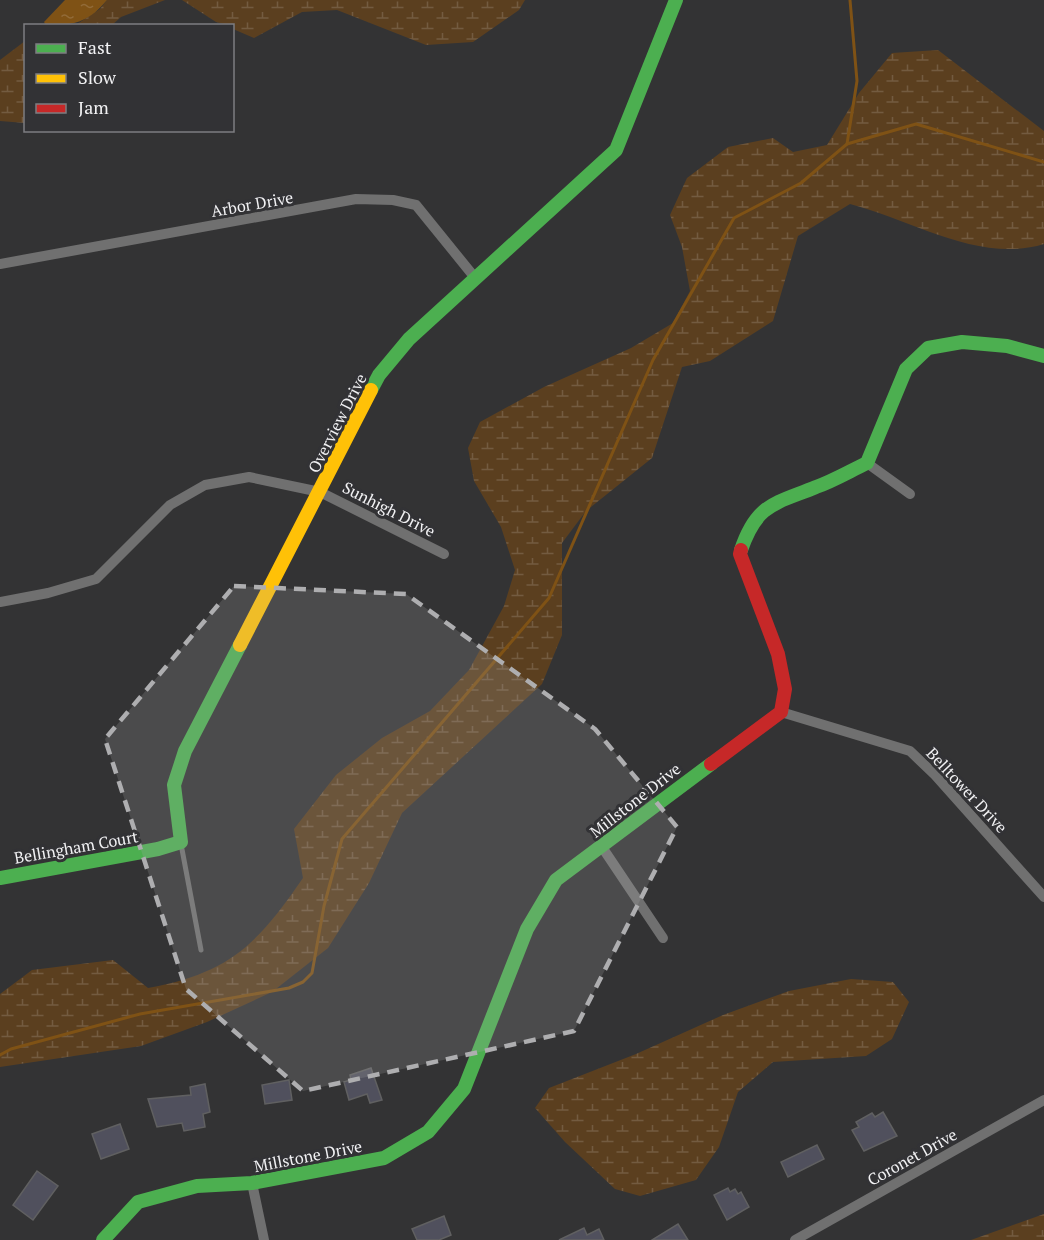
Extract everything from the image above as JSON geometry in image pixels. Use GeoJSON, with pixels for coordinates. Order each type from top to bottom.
{"type":"FeatureCollection","features":[{"type":"Feature","properties":{"kind":"street","name":"Overview Drive"},"geometry":{"type":"LineString","coordinates":[[181,842],[174,785],[185,752],[379,375],[409,339],[616,150],[676,0]]}},
{"type":"Feature","properties":{"kind":"street","name":"Arbor Drive"},"geometry":{"type":"LineString","coordinates":[[0,264],[356,199],[393,200],[416,205],[476,279]]}},
{"type":"Feature","properties":{"kind":"street"},"geometry":{"type":"LineString","coordinates":[[781,712],[785,689],[778,654],[740,554],[748,528],[773,502],[817,487],[867,463],[906,369],[928,348],[970,342],[1007,346],[1044,356]]}},
{"type":"Feature","properties":{"kind":"street"},"geometry":{"type":"LineString","coordinates":[[867,463],[910,494]]}},
{"type":"Feature","properties":{"kind":"street","name":"Sunhigh Drive"},"geometry":{"type":"LineString","coordinates":[[0,602],[48,593],[96,579],[170,505],[205,486],[249,477],[320,492],[444,554]]}},
{"type":"Feature","properties":{"kind":"street","name":"Millstone Drive"},"geometry":{"type":"LineString","coordinates":[[103,1240],[138,1202],[197,1186],[252,1183],[384,1158],[428,1132],[464,1089],[527,929],[556,880],[696,773],[781,712]]}},
{"type":"Feature","properties":{"kind":"street","name":"Belltower Drive"},"geometry":{"type":"LineString","coordinates":[[781,712],[910,751],[935,775],[1044,897]]}},
{"type":"Feature","properties":{"kind":"street","name":"Bellingham Court"},"geometry":{"type":"LineString","coordinates":[[0,878],[158,849],[181,842]]}},
{"type":"Feature","properties":{"kind":"street"},"geometry":{"type":"LineString","coordinates":[[602,847],[663,938]]}},
{"type":"Feature","properties":{"kind":"street","name":"Coronet Drive"},"geometry":{"type":"LineString","coordinates":[[795,1240],[1044,1100]]}},
{"type":"Feature","properties":{"kind":"street"},"geometry":{"type":"LineString","coordinates":[[252,1183],[264,1240]]}},
{"type":"Feature","properties":{"kind":"lane"},"geometry":{"type":"LineString","coordinates":[[181,842],[201,950]]}},
{"type":"Feature","properties":{"kind":"highlighted area"},"geometry":{"type":"Polygon","coordinates":[[[234,586],[406,594],[595,729],[677,827],[574,1031],[303,1091],[186,989],[105,739],[234,586]]]}},
{"type":"Feature","properties":{"kind":"green space"},"geometry":{"type":"Polygon","coordinates":[[[107,0],[165,0],[121,17],[113,24],[77,24],[100,9],[107,0]]]}},
{"type":"Feature","properties":{"kind":"green space"},"geometry":{"type":"Polygon","coordinates":[[[182,0],[525,0],[519,10],[473,42],[426,45],[337,10],[302,12],[254,38],[234,29],[234,24],[216,22],[182,0]]]}},
{"type":"Feature","properties":{"kind":"green space"},"geometry":{"type":"Polygon","coordinates":[[[24,42],[24,123],[0,121],[0,60],[24,42]]]}},
{"type":"Feature","properties":{"kind":"green space"},"geometry":{"type":"Polygon","coordinates":[[[938,50],[1044,131],[1044,244],[1020,249],[971,244],[850,204],[798,236],[773,321],[710,361],[682,367],[652,458],[586,511],[562,543],[562,635],[542,684],[402,813],[369,883],[328,948],[272,992],[207,1022],[141,1046],[0,1067],[0,994],[32,970],[113,960],[148,988],[176,982],[221,964],[239,952],[271,921],[303,878],[294,829],[336,775],[382,738],[430,711],[469,670],[504,606],[515,570],[501,527],[474,481],[468,448],[480,422],[544,387],[631,348],[673,323],[690,291],[682,247],[670,215],[687,178],[728,147],[773,138],[793,152],[827,145],[859,93],[892,53],[938,50]]]}},
{"type":"Feature","properties":{"kind":"green space"},"geometry":{"type":"Polygon","coordinates":[[[851,979],[893,982],[909,1002],[892,1039],[866,1056],[773,1062],[738,1092],[719,1147],[696,1180],[640,1196],[615,1189],[565,1142],[535,1108],[549,1088],[636,1054],[723,1015],[789,991],[851,979]]]}},
{"type":"Feature","properties":{"kind":"green space"},"geometry":{"type":"Polygon","coordinates":[[[1044,1214],[1044,1240],[971,1240],[1044,1214]]]}},
{"type":"Feature","properties":{"kind":"water"},"geometry":{"type":"Polygon","coordinates":[[[65,0],[107,0],[94,13],[80,21],[68,24],[45,24],[44,22],[65,0]]]}},
{"type":"Feature","properties":{"kind":"building"},"geometry":{"type":"Polygon","coordinates":[[[371,1068],[382,1100],[370,1103],[367,1094],[349,1100],[344,1082],[351,1080],[350,1075],[371,1068]]]}},
{"type":"Feature","properties":{"kind":"building"},"geometry":{"type":"Polygon","coordinates":[[[289,1080],[292,1100],[265,1104],[262,1085],[289,1080]]]}},
{"type":"Feature","properties":{"kind":"building"},"geometry":{"type":"Polygon","coordinates":[[[205,1084],[210,1112],[203,1114],[205,1127],[184,1131],[182,1123],[157,1127],[148,1099],[191,1095],[190,1087],[205,1084]]]}},
{"type":"Feature","properties":{"kind":"building"},"geometry":{"type":"Polygon","coordinates":[[[883,1112],[897,1136],[864,1151],[852,1130],[859,1127],[856,1122],[872,1113],[875,1117],[883,1112]]]}},
{"type":"Feature","properties":{"kind":"building"},"geometry":{"type":"Polygon","coordinates":[[[120,1124],[129,1149],[101,1159],[92,1134],[120,1124]]]}},
{"type":"Feature","properties":{"kind":"building"},"geometry":{"type":"Polygon","coordinates":[[[817,1145],[824,1159],[788,1177],[781,1162],[817,1145]]]}},
{"type":"Feature","properties":{"kind":"building"},"geometry":{"type":"Polygon","coordinates":[[[37,1171],[58,1186],[33,1220],[13,1205],[37,1171]]]}},
{"type":"Feature","properties":{"kind":"building"},"geometry":{"type":"Polygon","coordinates":[[[728,1188],[730,1192],[735,1189],[738,1194],[741,1192],[749,1207],[727,1220],[714,1195],[728,1188]]]}},
{"type":"Feature","properties":{"kind":"building"},"geometry":{"type":"Polygon","coordinates":[[[444,1216],[451,1235],[439,1240],[417,1240],[412,1229],[444,1216]]]}},
{"type":"Feature","properties":{"kind":"building"},"geometry":{"type":"Polygon","coordinates":[[[678,1224],[688,1240],[652,1240],[678,1224]]]}},
{"type":"Feature","properties":{"kind":"building"},"geometry":{"type":"Polygon","coordinates":[[[584,1228],[587,1235],[599,1229],[604,1240],[559,1240],[584,1228]]]}},
{"type":"Feature","properties":{"kind":"waterway"},"geometry":{"type":"LineString","coordinates":[[0,1055],[11,1049],[140,1014],[289,988],[303,982],[312,973],[324,906],[342,839],[549,598],[653,360],[734,218],[801,183],[847,144],[857,81],[850,0]]}},
{"type":"Feature","properties":{"kind":"waterway"},"geometry":{"type":"LineString","coordinates":[[847,144],[916,124],[1044,162]]}},
{"type":"Feature","properties":{"kind":"traffic: fast"},"geometry":{"type":"LineString","coordinates":[[371,390],[379,375],[409,339],[616,150],[676,0]]}},
{"type":"Feature","properties":{"kind":"traffic: fast"},"geometry":{"type":"LineString","coordinates":[[741,550],[754,523],[769,507],[867,463],[906,369],[928,348],[962,342],[1007,346],[1044,356]]}},
{"type":"Feature","properties":{"kind":"traffic: fast"},"geometry":{"type":"LineString","coordinates":[[0,878],[158,849],[181,842],[174,785],[185,751],[240,645]]}},
{"type":"Feature","properties":{"kind":"traffic: fast"},"geometry":{"type":"LineString","coordinates":[[103,1240],[138,1202],[197,1186],[252,1183],[384,1158],[428,1132],[464,1089],[527,929],[556,880],[711,764]]}},
{"type":"Feature","properties":{"kind":"traffic: slow"},"geometry":{"type":"LineString","coordinates":[[240,645],[371,390]]}},
{"type":"Feature","properties":{"kind":"traffic: jam"},"geometry":{"type":"LineString","coordinates":[[711,764],[781,712],[785,689],[778,654],[740,554],[741,550]]}}]}
